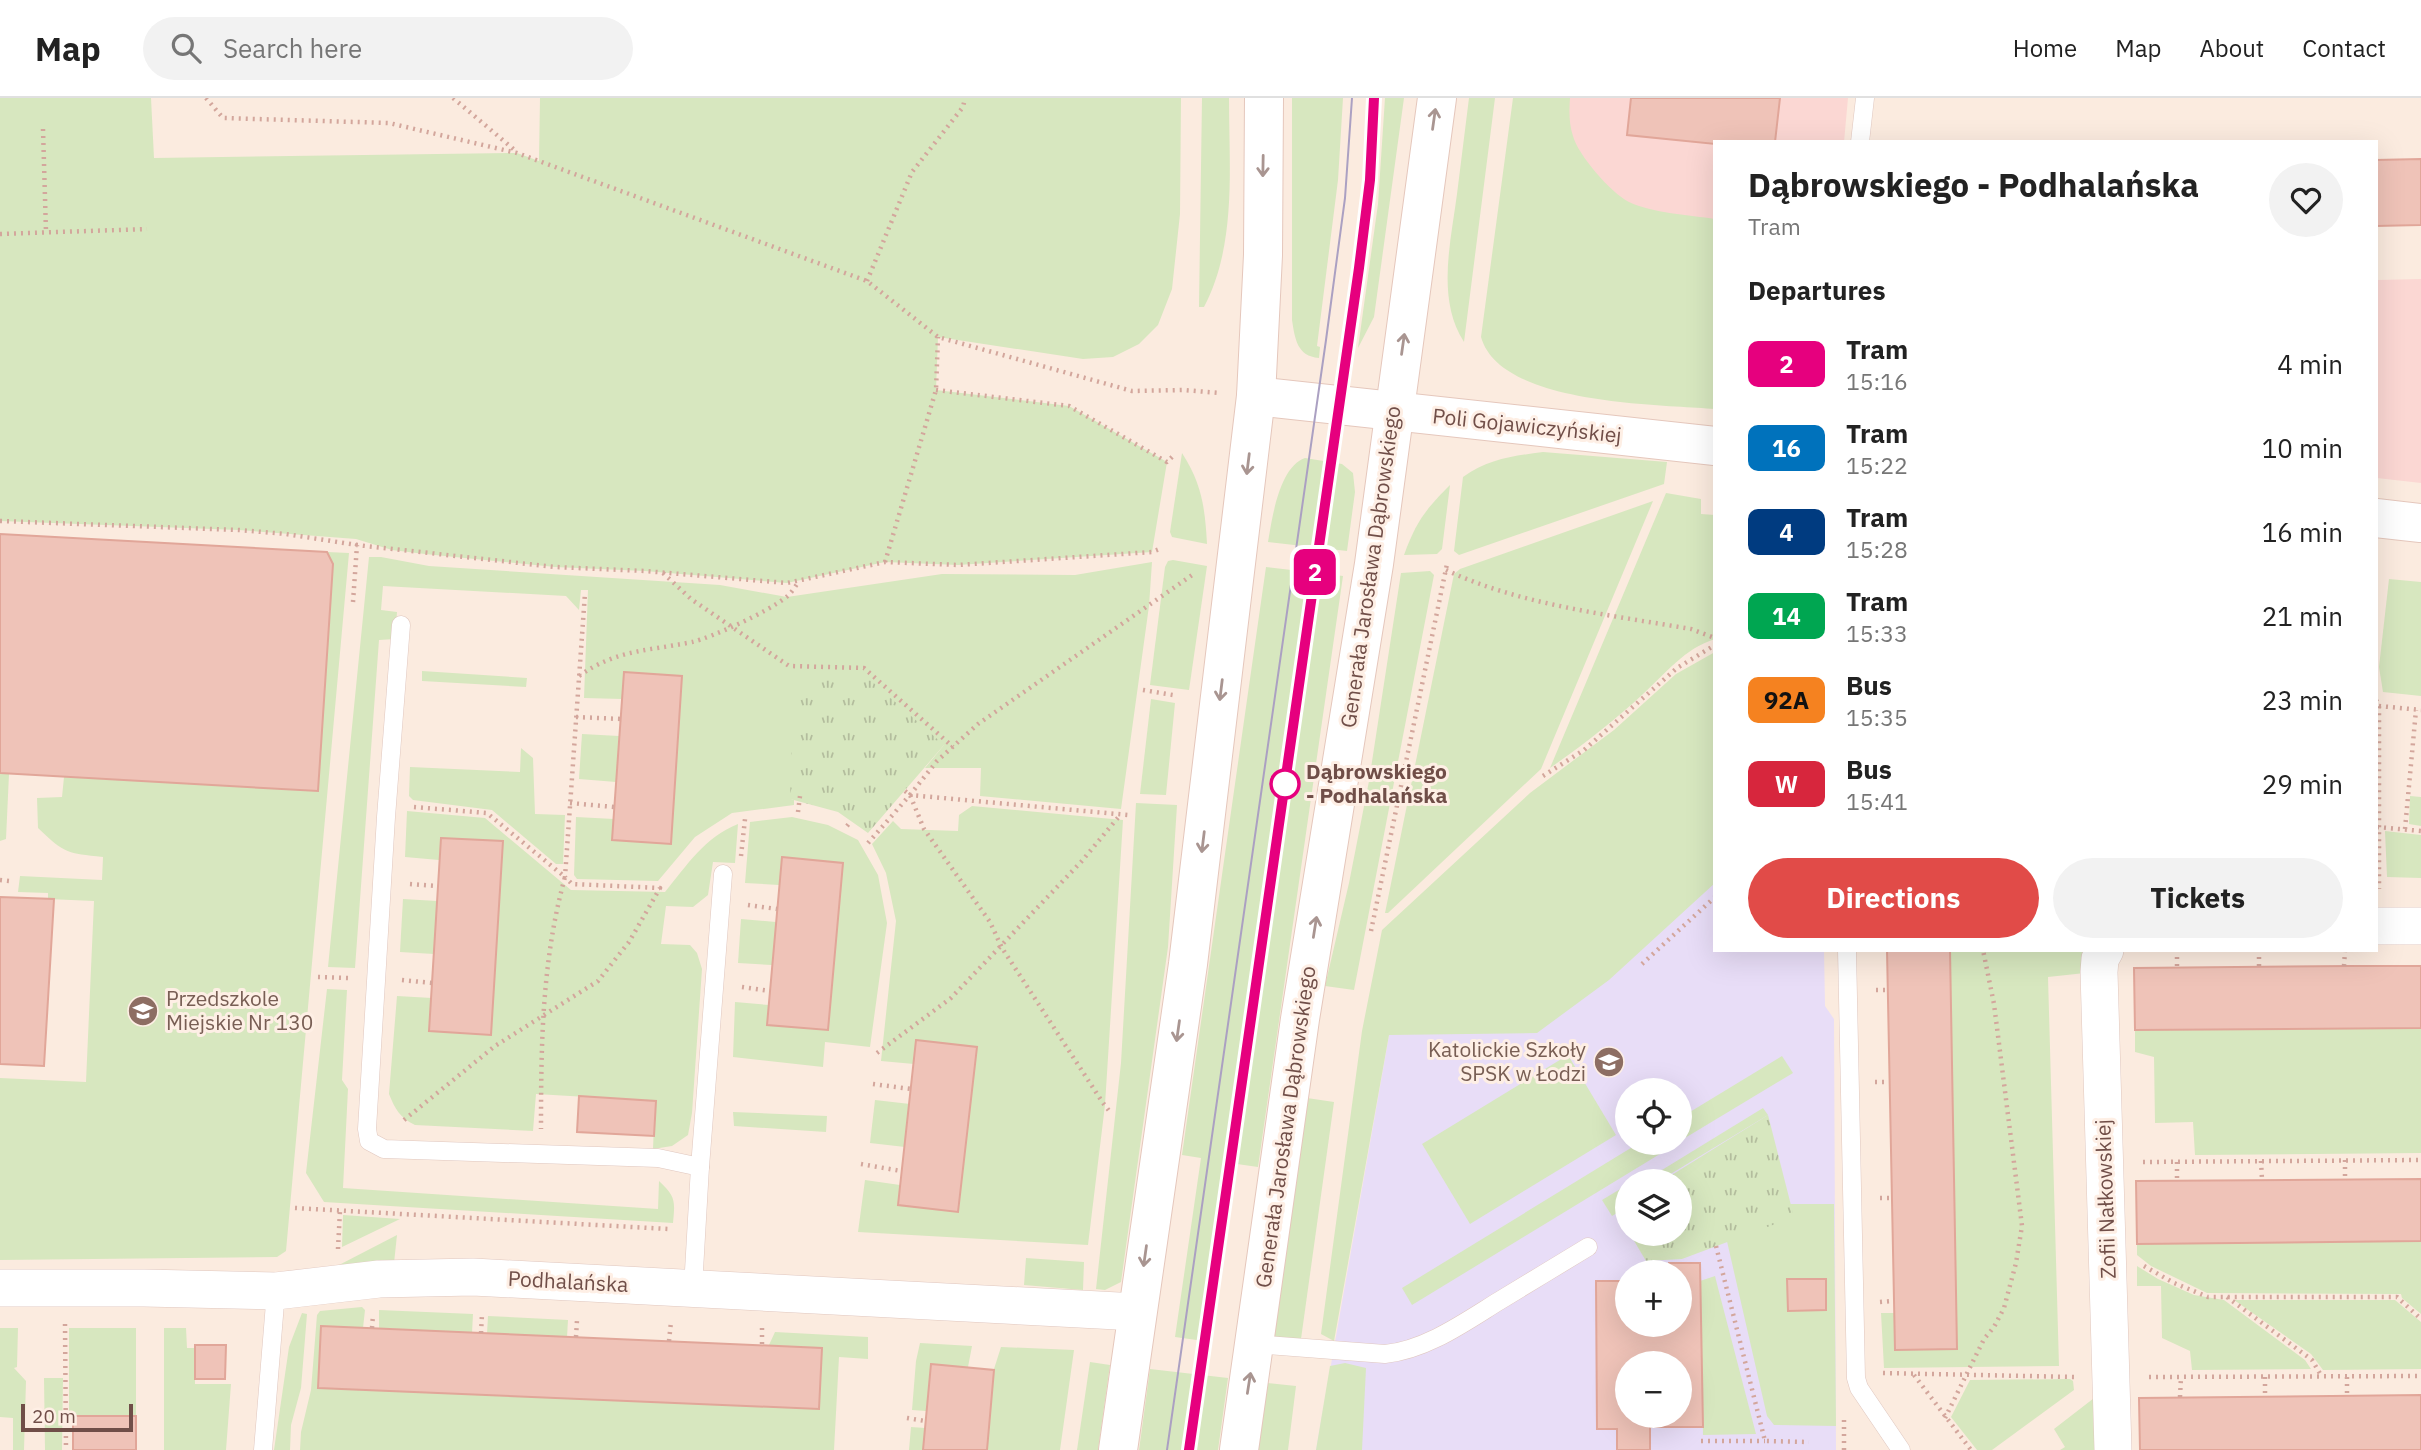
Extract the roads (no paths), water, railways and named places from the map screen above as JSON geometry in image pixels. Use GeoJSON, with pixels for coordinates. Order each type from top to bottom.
{"type":"FeatureCollection","features":[{"type":"Feature","properties":{"kind":"main road"},"geometry":{"type":"LineString","coordinates":[[1118,1450],[1188,964],[1256,396],[1263,254],[1264,98]]}},
{"type":"Feature","properties":{"kind":"main road","name":"Generała Jarosława Dąbrowskiego"},"geometry":{"type":"LineString","coordinates":[[1239,1450],[1300,1019],[1374,564],[1437,98]]}},
{"type":"Feature","properties":{"kind":"main road","name":"Poli Gojawiczyńskiej"},"geometry":{"type":"LineString","coordinates":[[1256,396],[1713,446]]}},
{"type":"Feature","properties":{"kind":"main road"},"geometry":{"type":"LineString","coordinates":[[2378,518],[2421,523]]}},
{"type":"Feature","properties":{"kind":"street"},"geometry":{"type":"LineString","coordinates":[[2378,926],[2421,926]]}},
{"type":"Feature","properties":{"kind":"street","name":"Zofii Nałkowskiej"},"geometry":{"type":"LineString","coordinates":[[2104,952],[2100,959],[2099,972],[2113,1450]]}},
{"type":"Feature","properties":{"kind":"street","name":"Podhalańska"},"geometry":{"type":"LineString","coordinates":[[0,1288],[276,1291],[379,1279],[473,1277],[1136,1312]]}},
{"type":"Feature","properties":{"kind":"lane"},"geometry":{"type":"LineString","coordinates":[[1860,140],[1865,98]]}},
{"type":"Feature","properties":{"kind":"lane"},"geometry":{"type":"LineString","coordinates":[[401,625],[385,831],[368,1115],[369,1141],[384,1149],[657,1158],[699,1167]]}},
{"type":"Feature","properties":{"kind":"lane"},"geometry":{"type":"LineString","coordinates":[[693,1288],[699,1167],[723,874]]}},
{"type":"Feature","properties":{"kind":"lane"},"geometry":{"type":"LineString","coordinates":[[1846,952],[1856,1378],[1859,1388],[1901,1450]]}},
{"type":"Feature","properties":{"kind":"lane"},"geometry":{"type":"LineString","coordinates":[[1255,1344],[1385,1354],[1401,1352],[1469,1320],[1588,1247]]}},
{"type":"Feature","properties":{"kind":"lane"},"geometry":{"type":"LineString","coordinates":[[263,1450],[276,1291]]}},
{"type":"Feature","properties":{"kind":"tram line"},"geometry":{"type":"LineString","coordinates":[[1167,1450],[1326,340],[1345,198],[1352,98]]}},
{"type":"Feature","properties":{"kind":"tram line"},"geometry":{"type":"LineString","coordinates":[[1189,1450],[1359,268],[1370,180],[1374,98]]}},
{"type":"Feature","properties":{"kind":"tram line","name":"2"},"geometry":{"type":"LineString","coordinates":[[1189,1450],[1359,268],[1370,180],[1374,98]]}},
{"type":"Feature","properties":{"kind":"place","name":"Dąbrowskiego - Podhalańska"},"geometry":{"type":"Point","coordinates":[1285,784]}},
{"type":"Feature","properties":{"kind":"place","name":"Przedszkole Miejskie Nr 130"},"geometry":{"type":"Point","coordinates":[143,1011]}},
{"type":"Feature","properties":{"kind":"place","name":"Katolickie Szkoły SPSK w Łodzi"},"geometry":{"type":"Point","coordinates":[1609,1062]}}]}
